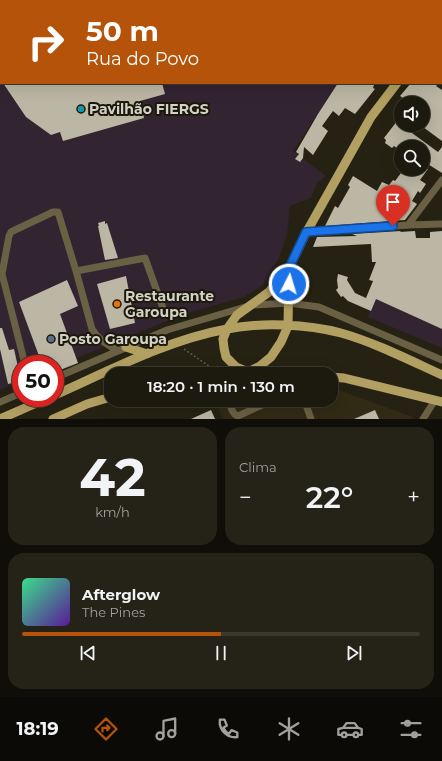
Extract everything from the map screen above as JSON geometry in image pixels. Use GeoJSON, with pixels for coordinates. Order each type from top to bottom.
{"type":"FeatureCollection","features":[{"type":"Feature","properties":{"kind":"main road"},"geometry":{"type":"LineString","coordinates":[[236,367],[226,357],[224,348],[223,339],[228,329],[237,315],[269,292],[289,268],[306,232],[371,116],[396,84]]}},
{"type":"Feature","properties":{"kind":"main road"},"geometry":{"type":"LineString","coordinates":[[258,367],[271,357],[281,342],[288,326],[289,268]]}},
{"type":"Feature","properties":{"kind":"main road"},"geometry":{"type":"LineString","coordinates":[[64,391],[148,354],[177,343],[228,329],[261,326],[310,327],[342,334],[372,343],[442,375]]}},
{"type":"Feature","properties":{"kind":"main road"},"geometry":{"type":"LineString","coordinates":[[122,349],[148,354]]}},
{"type":"Feature","properties":{"kind":"main road"},"geometry":{"type":"LineString","coordinates":[[338,378],[439,401]]}},
{"type":"Feature","properties":{"kind":"main road"},"geometry":{"type":"LineString","coordinates":[[53,419],[71,415],[87,404],[104,399]]}},
{"type":"Feature","properties":{"kind":"main road"},"geometry":{"type":"LineString","coordinates":[[0,419],[27,407]]}},
{"type":"Feature","properties":{"kind":"street"},"geometry":{"type":"LineString","coordinates":[[408,225],[442,180]]}},
{"type":"Feature","properties":{"kind":"street"},"geometry":{"type":"LineString","coordinates":[[23,355],[2,274],[9,236],[11,232],[53,212],[58,212],[92,329],[100,341],[122,349]]}},
{"type":"Feature","properties":{"kind":"street"},"geometry":{"type":"LineString","coordinates":[[306,232],[442,224]]}},
{"type":"Feature","properties":{"kind":"street"},"geometry":{"type":"LineString","coordinates":[[76,271],[144,258],[163,308]]}},
{"type":"Feature","properties":{"kind":"street"},"geometry":{"type":"LineString","coordinates":[[64,374],[167,330],[252,305],[289,303],[319,307],[442,360]]}},
{"type":"Feature","properties":{"kind":"street"},"geometry":{"type":"LineString","coordinates":[[0,402],[12,397]]}},
{"type":"Feature","properties":{"kind":"street"},"geometry":{"type":"LineString","coordinates":[[423,419],[439,401]]}},
{"type":"Feature","properties":{"kind":"street"},"geometry":{"type":"LineString","coordinates":[[231,407],[232,413],[238,416],[258,407]]}},
{"type":"Feature","properties":{"kind":"street"},"geometry":{"type":"LineString","coordinates":[[307,407],[311,419]]}},
{"type":"Feature","properties":{"kind":"path"},"geometry":{"type":"LineString","coordinates":[[177,343],[210,367]]}},
{"type":"Feature","properties":{"kind":"shaded area"},"geometry":{"type":"Polygon","coordinates":[[[0,84],[338,84],[293,151],[326,176],[318,182],[311,198],[290,206],[287,235],[279,257],[263,285],[244,297],[184,314],[64,363],[64,355],[12,355],[12,385],[0,390],[0,84]]]}},
{"type":"Feature","properties":{"kind":"shaded area"},"geometry":{"type":"Polygon","coordinates":[[[442,256],[442,348],[368,317],[393,259],[442,256]]]}},
{"type":"Feature","properties":{"kind":"shaded area"},"geometry":{"type":"Polygon","coordinates":[[[338,391],[413,417],[412,419],[223,419],[218,407],[338,407],[338,391]]]}},
{"type":"Feature","properties":{"kind":"building","name":"Pavilhão FIERGS"},"geometry":{"type":"Polygon","coordinates":[[[4,84],[162,84],[165,94],[140,101],[144,118],[63,141],[60,132],[51,135],[26,117],[4,84]]]}},
{"type":"Feature","properties":{"kind":"building"},"geometry":{"type":"Polygon","coordinates":[[[337,84],[374,85],[373,88],[375,89],[355,114],[345,108],[339,116],[333,111],[322,126],[328,131],[313,155],[304,147],[303,158],[300,162],[295,159],[299,154],[296,152],[337,84]]]}},
{"type":"Feature","properties":{"kind":"building"},"geometry":{"type":"Polygon","coordinates":[[[410,84],[438,84],[436,86],[442,90],[442,141],[430,132],[430,96],[400,96],[410,84]]]}},
{"type":"Feature","properties":{"kind":"building"},"geometry":{"type":"Polygon","coordinates":[[[394,125],[394,132],[411,132],[422,140],[394,140],[394,146],[392,148],[385,143],[386,140],[384,138],[394,125]]]}},
{"type":"Feature","properties":{"kind":"building"},"geometry":{"type":"Polygon","coordinates":[[[430,146],[438,152],[442,147],[442,173],[430,165],[430,146]]]}},
{"type":"Feature","properties":{"kind":"building"},"geometry":{"type":"Polygon","coordinates":[[[353,176],[377,191],[382,182],[389,185],[393,180],[395,181],[399,176],[423,176],[420,180],[426,184],[420,193],[418,191],[412,201],[417,204],[405,220],[325,226],[335,206],[338,208],[350,187],[348,185],[353,176]]]}},
{"type":"Feature","properties":{"kind":"building"},"geometry":{"type":"Polygon","coordinates":[[[105,221],[105,224],[107,223],[118,258],[105,260],[98,223],[105,221]]]}},
{"type":"Feature","properties":{"kind":"building"},"geometry":{"type":"Polygon","coordinates":[[[401,231],[400,232],[415,231],[416,238],[430,238],[430,232],[442,231],[442,329],[376,299],[371,311],[348,301],[343,296],[341,297],[336,290],[338,288],[338,274],[348,277],[347,280],[355,293],[366,298],[373,281],[369,280],[376,262],[372,262],[371,244],[313,247],[317,237],[357,236],[352,234],[401,231]]]}},
{"type":"Feature","properties":{"kind":"building","name":"Restaurante Garoupa"},"geometry":{"type":"Polygon","coordinates":[[[126,276],[135,323],[110,329],[97,284],[126,276]]]}},
{"type":"Feature","properties":{"kind":"building","name":"Posto Garoupa"},"geometry":{"type":"Polygon","coordinates":[[[67,280],[78,306],[60,314],[78,363],[64,368],[64,355],[39,355],[19,302],[67,280]]]}},
{"type":"Feature","properties":{"kind":"building"},"geometry":{"type":"Polygon","coordinates":[[[0,328],[2,328],[9,350],[14,349],[15,355],[12,355],[12,383],[8,384],[0,349],[0,328]]]}},
{"type":"Feature","properties":{"kind":"building"},"geometry":{"type":"Polygon","coordinates":[[[211,410],[215,419],[191,419],[211,410]]]}},
{"type":"Feature","properties":{"kind":"building"},"geometry":{"type":"Polygon","coordinates":[[[375,410],[379,419],[354,419],[375,410]]]}},
{"type":"Feature","properties":{"kind":"place","name":"Pavilhão FIERGS"},"geometry":{"type":"Point","coordinates":[81,109]}},
{"type":"Feature","properties":{"kind":"place","name":"Restaurante Garoupa"},"geometry":{"type":"Point","coordinates":[117,304]}},
{"type":"Feature","properties":{"kind":"place","name":"Posto Garoupa"},"geometry":{"type":"Point","coordinates":[51,339]}},
{"type":"Feature","properties":{"kind":"route"},"geometry":{"type":"LineString","coordinates":[[289,284],[289,268],[306,232],[393,226]]}}]}
